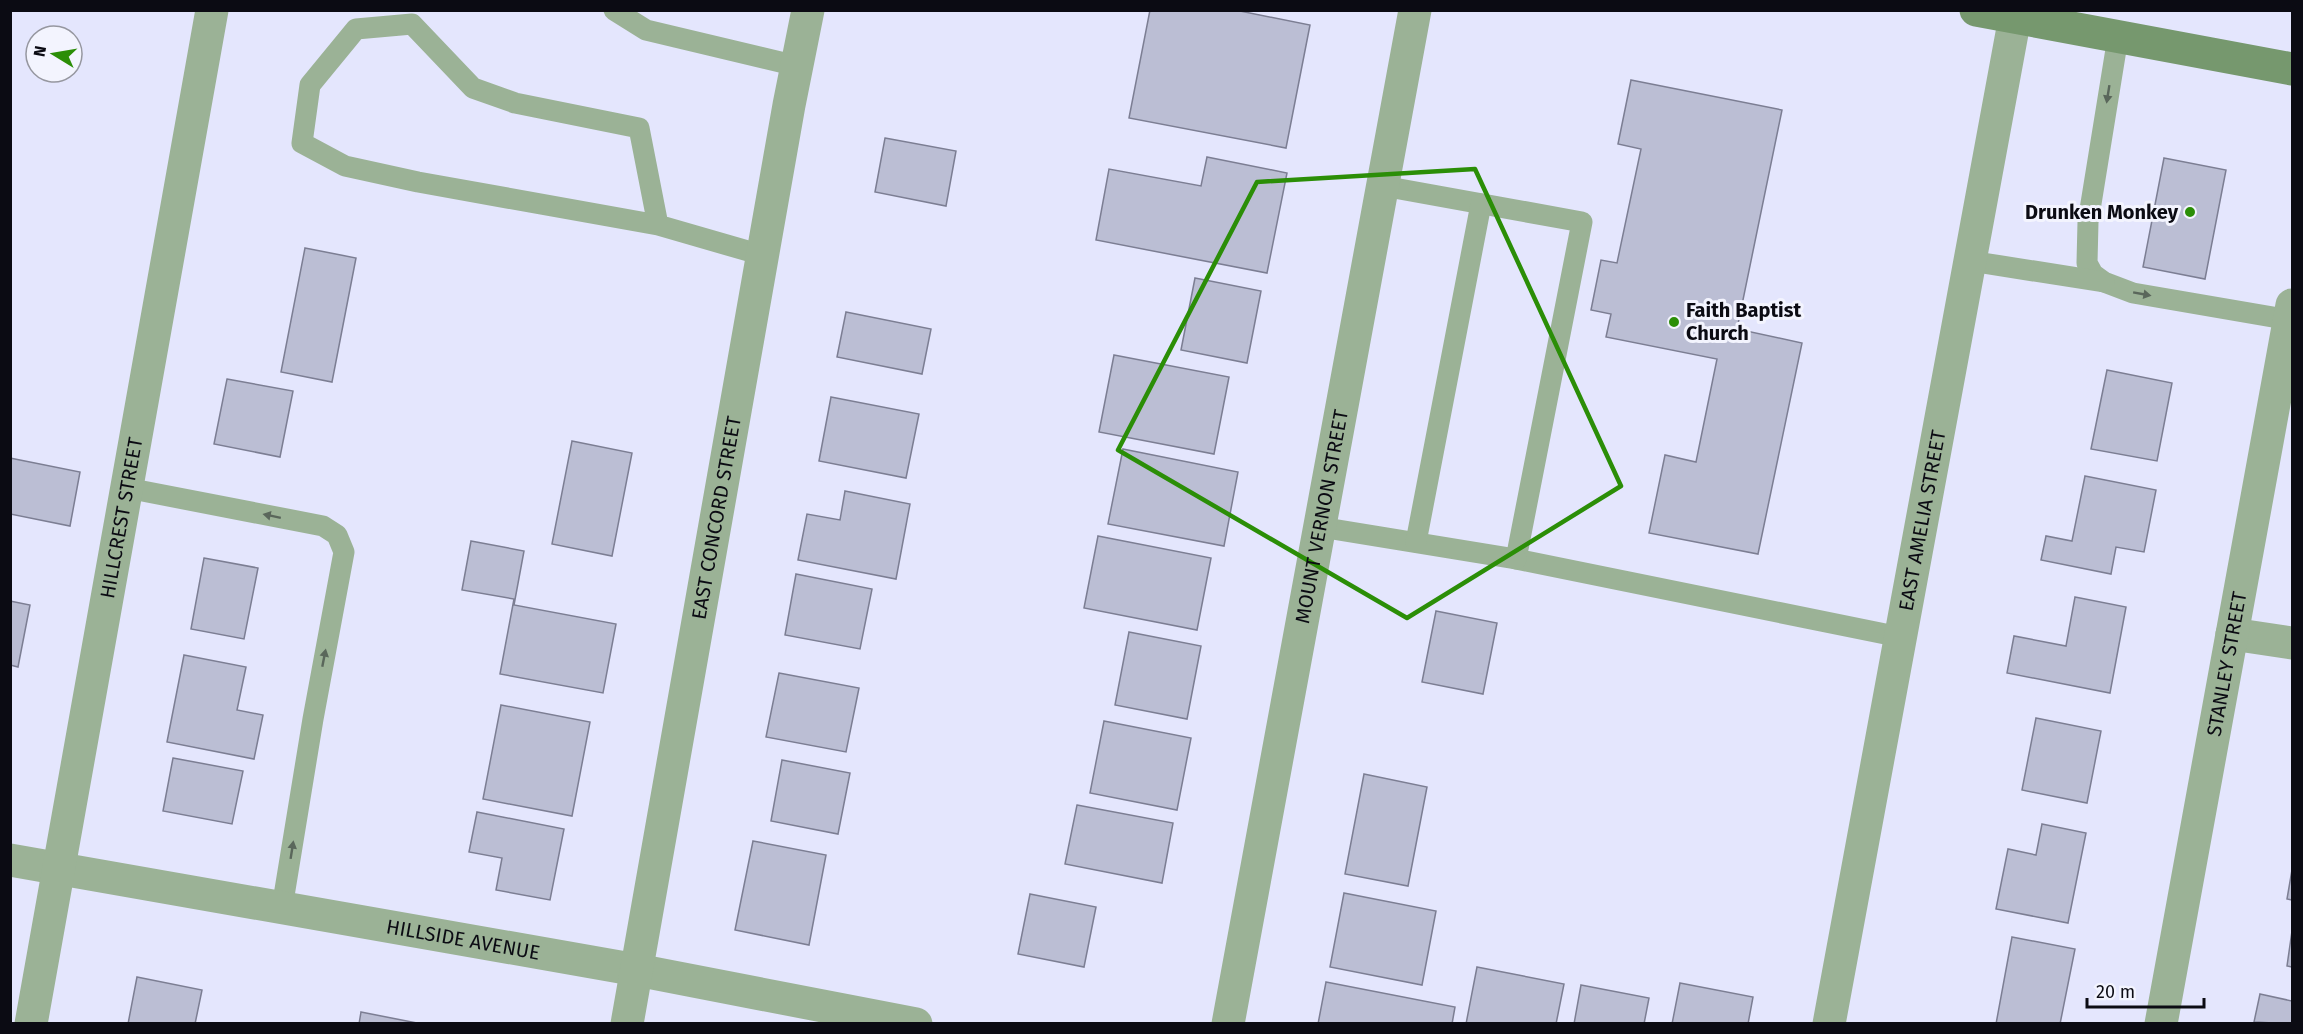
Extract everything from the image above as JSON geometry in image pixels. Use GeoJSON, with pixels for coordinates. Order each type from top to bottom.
{"type":"FeatureCollection","features":[{"type":"Feature","properties":{"kind":"street","name":"HILLCREST STREET"},"geometry":{"type":"LineString","coordinates":[[31,1023],[212,10]]}},
{"type":"Feature","properties":{"kind":"street","name":"EAST CONCORD STREET"},"geometry":{"type":"LineString","coordinates":[[627,1023],[762,255],[808,10]]}},
{"type":"Feature","properties":{"kind":"street","name":"MOUNT VERNON STREET"},"geometry":{"type":"LineString","coordinates":[[1228,1023],[1415,10]]}},
{"type":"Feature","properties":{"kind":"street"},"geometry":{"type":"LineString","coordinates":[[1976,10],[2015,14],[2118,37],[2292,69]]}},
{"type":"Feature","properties":{"kind":"street","name":"EAST AMELIA STREET"},"geometry":{"type":"LineString","coordinates":[[1829,1023],[2015,14]]}},
{"type":"Feature","properties":{"kind":"street","name":"STANLEY STREET"},"geometry":{"type":"LineString","coordinates":[[2161,1023],[2291,312]]}},
{"type":"Feature","properties":{"kind":"street"},"geometry":{"type":"LineString","coordinates":[[2232,634],[2292,643]]}},
{"type":"Feature","properties":{"kind":"street","name":"HILLSIDE AVENUE"},"geometry":{"type":"LineString","coordinates":[[10,860],[637,970],[916,1023]]}},
{"type":"Feature","properties":{"kind":"lane"},"geometry":{"type":"LineString","coordinates":[[614,10],[646,30],[797,66]]}},
{"type":"Feature","properties":{"kind":"lane"},"geometry":{"type":"LineString","coordinates":[[658,225],[639,128],[515,103],[473,88],[412,24],[356,29],[310,85],[302,143],[345,166],[418,182],[658,225],[762,255]]}},
{"type":"Feature","properties":{"kind":"lane"},"geometry":{"type":"LineString","coordinates":[[2104,282],[2093,274],[2087,263],[2088,222],[2118,37]]}},
{"type":"Feature","properties":{"kind":"lane"},"geometry":{"type":"LineString","coordinates":[[1383,186],[1581,222],[1516,559]]}},
{"type":"Feature","properties":{"kind":"lane"},"geometry":{"type":"LineString","coordinates":[[1416,542],[1481,204]]}},
{"type":"Feature","properties":{"kind":"lane"},"geometry":{"type":"LineString","coordinates":[[1970,261],[2104,282],[2133,293],[2291,312]]}},
{"type":"Feature","properties":{"kind":"lane"},"geometry":{"type":"LineString","coordinates":[[127,488],[323,526],[337,535],[344,552],[313,719],[282,908]]}},
{"type":"Feature","properties":{"kind":"lane"},"geometry":{"type":"LineString","coordinates":[[1320,527],[1516,559],[1900,636]]}},
{"type":"Feature","properties":{"kind":"highlighted area"},"geometry":{"type":"Polygon","coordinates":[[[1475,169],[1621,486],[1407,618],[1118,450],[1257,182],[1475,169]]]}},
{"type":"Feature","properties":{"kind":"building"},"geometry":{"type":"Polygon","coordinates":[[[1150,10],[1235,10],[1310,25],[1286,148],[1129,118],[1150,10]]]}},
{"type":"Feature","properties":{"kind":"building","name":"Faith Baptist Church"},"geometry":{"type":"Polygon","coordinates":[[[1631,80],[1782,110],[1737,329],[1802,343],[1758,554],[1649,533],[1665,455],[1696,462],[1717,359],[1606,337],[1611,314],[1591,310],[1601,260],[1617,263],[1641,149],[1618,144],[1631,80]]]}},
{"type":"Feature","properties":{"kind":"building"},"geometry":{"type":"Polygon","coordinates":[[[885,138],[956,151],[946,206],[875,192],[885,138]]]}},
{"type":"Feature","properties":{"kind":"building"},"geometry":{"type":"Polygon","coordinates":[[[1207,157],[1287,173],[1267,273],[1096,240],[1109,169],[1201,186],[1207,157]]]}},
{"type":"Feature","properties":{"kind":"building"},"geometry":{"type":"Polygon","coordinates":[[[2164,158],[2226,170],[2205,279],[2143,267],[2164,158]]]}},
{"type":"Feature","properties":{"kind":"building"},"geometry":{"type":"Polygon","coordinates":[[[305,248],[356,258],[332,382],[281,372],[305,248]]]}},
{"type":"Feature","properties":{"kind":"building"},"geometry":{"type":"Polygon","coordinates":[[[1195,278],[1261,291],[1247,363],[1181,350],[1195,278]]]}},
{"type":"Feature","properties":{"kind":"building"},"geometry":{"type":"Polygon","coordinates":[[[846,312],[931,329],[922,374],[837,357],[846,312]]]}},
{"type":"Feature","properties":{"kind":"building"},"geometry":{"type":"Polygon","coordinates":[[[1114,355],[1229,377],[1214,454],[1099,432],[1114,355]]]}},
{"type":"Feature","properties":{"kind":"building"},"geometry":{"type":"Polygon","coordinates":[[[2107,370],[2172,383],[2157,461],[2091,449],[2107,370]]]}},
{"type":"Feature","properties":{"kind":"building"},"geometry":{"type":"Polygon","coordinates":[[[227,379],[293,391],[280,457],[214,444],[227,379]]]}},
{"type":"Feature","properties":{"kind":"building"},"geometry":{"type":"Polygon","coordinates":[[[831,397],[919,414],[906,478],[819,461],[831,397]]]}},
{"type":"Feature","properties":{"kind":"building"},"geometry":{"type":"Polygon","coordinates":[[[572,441],[632,453],[612,556],[552,544],[572,441]]]}},
{"type":"Feature","properties":{"kind":"building"},"geometry":{"type":"Polygon","coordinates":[[[1123,449],[1238,472],[1224,546],[1108,524],[1123,449]]]}},
{"type":"Feature","properties":{"kind":"building"},"geometry":{"type":"Polygon","coordinates":[[[10,458],[80,472],[70,526],[10,514],[10,458]]]}},
{"type":"Feature","properties":{"kind":"building"},"geometry":{"type":"Polygon","coordinates":[[[2085,476],[2156,490],[2144,552],[2116,547],[2111,574],[2041,560],[2046,536],[2072,541],[2085,476]]]}},
{"type":"Feature","properties":{"kind":"building"},"geometry":{"type":"Polygon","coordinates":[[[845,491],[910,504],[896,579],[798,560],[807,514],[840,520],[845,491]]]}},
{"type":"Feature","properties":{"kind":"building"},"geometry":{"type":"Polygon","coordinates":[[[1098,536],[1211,558],[1197,630],[1084,608],[1098,536]]]}},
{"type":"Feature","properties":{"kind":"building"},"geometry":{"type":"Polygon","coordinates":[[[471,541],[524,551],[514,605],[616,624],[603,693],[500,674],[514,599],[462,590],[471,541]]]}},
{"type":"Feature","properties":{"kind":"building"},"geometry":{"type":"Polygon","coordinates":[[[204,558],[258,568],[244,639],[191,629],[204,558]]]}},
{"type":"Feature","properties":{"kind":"building"},"geometry":{"type":"Polygon","coordinates":[[[796,574],[872,589],[860,649],[785,635],[796,574]]]}},
{"type":"Feature","properties":{"kind":"building"},"geometry":{"type":"Polygon","coordinates":[[[2075,597],[2126,607],[2110,693],[2007,673],[2014,636],[2066,646],[2075,597]]]}},
{"type":"Feature","properties":{"kind":"building"},"geometry":{"type":"Polygon","coordinates":[[[10,601],[30,605],[18,667],[10,665],[10,601]]]}},
{"type":"Feature","properties":{"kind":"building"},"geometry":{"type":"Polygon","coordinates":[[[1436,611],[1497,623],[1483,694],[1422,682],[1436,611]]]}},
{"type":"Feature","properties":{"kind":"building"},"geometry":{"type":"Polygon","coordinates":[[[1129,632],[1201,646],[1187,719],[1115,705],[1129,632]]]}},
{"type":"Feature","properties":{"kind":"building"},"geometry":{"type":"Polygon","coordinates":[[[184,655],[246,667],[237,710],[263,715],[254,759],[167,742],[184,655]]]}},
{"type":"Feature","properties":{"kind":"building"},"geometry":{"type":"Polygon","coordinates":[[[779,673],[859,688],[846,752],[766,737],[779,673]]]}},
{"type":"Feature","properties":{"kind":"building"},"geometry":{"type":"Polygon","coordinates":[[[501,705],[590,722],[572,816],[483,799],[501,705]]]}},
{"type":"Feature","properties":{"kind":"building"},"geometry":{"type":"Polygon","coordinates":[[[2036,718],[2101,731],[2087,803],[2022,790],[2036,718]]]}},
{"type":"Feature","properties":{"kind":"building"},"geometry":{"type":"Polygon","coordinates":[[[1104,721],[1191,738],[1177,810],[1090,793],[1104,721]]]}},
{"type":"Feature","properties":{"kind":"building"},"geometry":{"type":"Polygon","coordinates":[[[173,758],[243,771],[232,824],[163,811],[173,758]]]}},
{"type":"Feature","properties":{"kind":"building"},"geometry":{"type":"Polygon","coordinates":[[[782,760],[850,773],[838,834],[771,821],[782,760]]]}},
{"type":"Feature","properties":{"kind":"building"},"geometry":{"type":"Polygon","coordinates":[[[1364,774],[1427,787],[1408,886],[1345,874],[1364,774]]]}},
{"type":"Feature","properties":{"kind":"building"},"geometry":{"type":"Polygon","coordinates":[[[1077,805],[1173,823],[1162,883],[1065,864],[1077,805]]]}},
{"type":"Feature","properties":{"kind":"building"},"geometry":{"type":"Polygon","coordinates":[[[477,812],[564,829],[550,900],[496,890],[502,858],[469,852],[477,812]]]}},
{"type":"Feature","properties":{"kind":"building"},"geometry":{"type":"Polygon","coordinates":[[[2042,824],[2086,833],[2068,923],[1996,909],[2008,849],[2036,855],[2042,824]]]}},
{"type":"Feature","properties":{"kind":"building"},"geometry":{"type":"Polygon","coordinates":[[[753,841],[826,855],[809,945],[735,930],[753,841]]]}},
{"type":"Feature","properties":{"kind":"building"},"geometry":{"type":"Polygon","coordinates":[[[2292,870],[2292,900],[2287,899],[2292,870]]]}},
{"type":"Feature","properties":{"kind":"building"},"geometry":{"type":"Polygon","coordinates":[[[1344,893],[1436,911],[1422,985],[1330,967],[1344,893]]]}},
{"type":"Feature","properties":{"kind":"building"},"geometry":{"type":"Polygon","coordinates":[[[1030,894],[1096,907],[1084,967],[1018,954],[1030,894]]]}},
{"type":"Feature","properties":{"kind":"building"},"geometry":{"type":"Polygon","coordinates":[[[2292,931],[2292,967],[2287,966],[2292,931]]]}},
{"type":"Feature","properties":{"kind":"building"},"geometry":{"type":"Polygon","coordinates":[[[2012,937],[2075,949],[2060,1024],[1996,1024],[2012,937]]]}},
{"type":"Feature","properties":{"kind":"building"},"geometry":{"type":"Polygon","coordinates":[[[1477,967],[1564,984],[1556,1024],[1466,1024],[1477,967]]]}},
{"type":"Feature","properties":{"kind":"building"},"geometry":{"type":"Polygon","coordinates":[[[137,977],[202,990],[195,1024],[128,1024],[137,977]]]}},
{"type":"Feature","properties":{"kind":"building"},"geometry":{"type":"Polygon","coordinates":[[[1326,982],[1455,1007],[1452,1024],[1318,1024],[1326,982]]]}},
{"type":"Feature","properties":{"kind":"building"},"geometry":{"type":"Polygon","coordinates":[[[1680,983],[1753,997],[1748,1024],[1672,1024],[1680,983]]]}},
{"type":"Feature","properties":{"kind":"building"},"geometry":{"type":"Polygon","coordinates":[[[1581,985],[1649,998],[1644,1024],[1574,1024],[1581,985]]]}},
{"type":"Feature","properties":{"kind":"building"},"geometry":{"type":"Polygon","coordinates":[[[2260,994],[2292,1001],[2292,1024],[2254,1022],[2260,994]]]}},
{"type":"Feature","properties":{"kind":"building"},"geometry":{"type":"Polygon","coordinates":[[[361,1012],[422,1024],[359,1024],[361,1012]]]}},
{"type":"Feature","properties":{"kind":"place","name":"Drunken Monkey"},"geometry":{"type":"Point","coordinates":[2190,212]}},
{"type":"Feature","properties":{"kind":"place","name":"Faith Baptist Church"},"geometry":{"type":"Point","coordinates":[1674,322]}}]}
